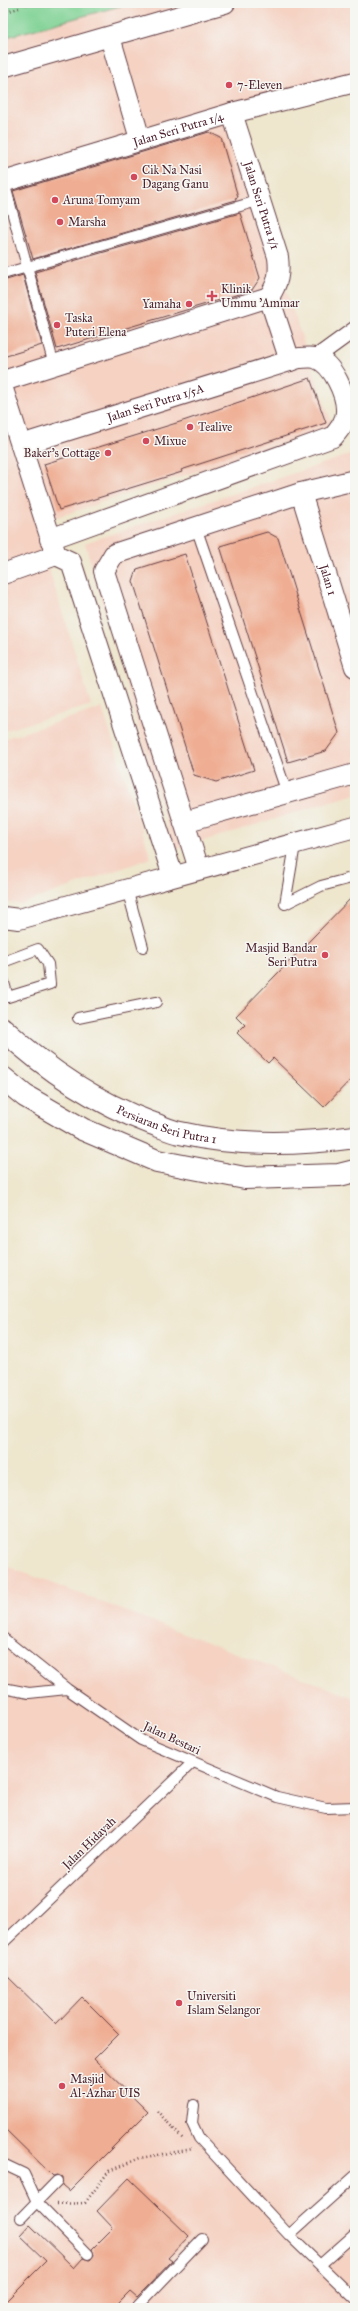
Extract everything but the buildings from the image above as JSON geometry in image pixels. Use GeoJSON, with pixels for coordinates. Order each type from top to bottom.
{"type":"FeatureCollection","features":[{"type":"Feature","properties":{"kind":"street"},"geometry":{"type":"LineString","coordinates":[[3,67],[225,3]]}},
{"type":"Feature","properties":{"kind":"street"},"geometry":{"type":"LineString","coordinates":[[110,37],[140,139]]}},
{"type":"Feature","properties":{"kind":"street","name":"Jalan Seri Putra 1/4"},"geometry":{"type":"LineString","coordinates":[[3,182],[140,139],[232,113],[355,82]]}},
{"type":"Feature","properties":{"kind":"street","name":"Jalan Seri Putra 1/1"},"geometry":{"type":"LineString","coordinates":[[232,113],[278,257],[280,272],[277,285],[269,297]]}},
{"type":"Feature","properties":{"kind":"street"},"geometry":{"type":"LineString","coordinates":[[3,381],[269,297],[290,361]]}},
{"type":"Feature","properties":{"kind":"street"},"geometry":{"type":"LineString","coordinates":[[3,574],[53,547],[333,437],[342,426],[346,412],[337,378],[329,366],[315,358],[355,328]]}},
{"type":"Feature","properties":{"kind":"street","name":"Jalan Seri Putra 1/5A"},"geometry":{"type":"LineString","coordinates":[[21,445],[299,358],[315,358]]}},
{"type":"Feature","properties":{"kind":"street"},"geometry":{"type":"LineString","coordinates":[[3,389],[53,547],[71,562],[173,876]]}},
{"type":"Feature","properties":{"kind":"street"},"geometry":{"type":"LineString","coordinates":[[199,869],[104,571],[114,554],[301,493],[355,480]]}},
{"type":"Feature","properties":{"kind":"street","name":"Jalan 1"},"geometry":{"type":"LineString","coordinates":[[301,493],[355,667]]}},
{"type":"Feature","properties":{"kind":"street"},"geometry":{"type":"LineString","coordinates":[[184,822],[355,774]]}},
{"type":"Feature","properties":{"kind":"street"},"geometry":{"type":"LineString","coordinates":[[3,917],[19,919],[199,869],[295,845],[355,827]]}},
{"type":"Feature","properties":{"kind":"street","name":"Persiaran Seri Putra 1"},"geometry":{"type":"LineString","coordinates":[[3,1029],[26,1050],[69,1083],[120,1111],[179,1133],[247,1143],[317,1142],[355,1137]]}},
{"type":"Feature","properties":{"kind":"street"},"geometry":{"type":"LineString","coordinates":[[3,1078],[25,1096],[82,1129],[157,1161],[245,1178],[339,1175],[355,1171]]}},
{"type":"Feature","properties":{"kind":"lane"},"geometry":{"type":"LineString","coordinates":[[3,182],[28,266],[54,365]]}},
{"type":"Feature","properties":{"kind":"lane"},"geometry":{"type":"LineString","coordinates":[[3,274],[261,200]]}},
{"type":"Feature","properties":{"kind":"lane"},"geometry":{"type":"LineString","coordinates":[[196,527],[287,793]]}},
{"type":"Feature","properties":{"kind":"lane"},"geometry":{"type":"LineString","coordinates":[[295,845],[285,904],[321,886],[355,877]]}},
{"type":"Feature","properties":{"kind":"lane"},"geometry":{"type":"LineString","coordinates":[[127,889],[143,948]]}},
{"type":"Feature","properties":{"kind":"lane"},"geometry":{"type":"LineString","coordinates":[[3,962],[38,949],[48,964],[50,984],[8,997],[3,979]]}},
{"type":"Feature","properties":{"kind":"lane"},"geometry":{"type":"LineString","coordinates":[[78,1018],[156,1002]]}},
{"type":"Feature","properties":{"kind":"lane","name":"Jalan Bestari"},"geometry":{"type":"LineString","coordinates":[[3,1638],[67,1689],[140,1740],[277,1797],[326,1808],[355,1807]]}},
{"type":"Feature","properties":{"kind":"lane"},"geometry":{"type":"LineString","coordinates":[[3,1688],[29,1693],[67,1689]]}},
{"type":"Feature","properties":{"kind":"lane","name":"Jalan Hidayah"},"geometry":{"type":"LineString","coordinates":[[3,1943],[193,1762]]}},
{"type":"Feature","properties":{"kind":"lane"},"geometry":{"type":"LineString","coordinates":[[194,2105],[192,2123],[200,2138],[289,2235],[353,2294]]}},
{"type":"Feature","properties":{"kind":"lane"},"geometry":{"type":"LineString","coordinates":[[3,2164],[24,2174],[37,2202],[88,2254]]}},
{"type":"Feature","properties":{"kind":"lane"},"geometry":{"type":"LineString","coordinates":[[289,2235],[355,2176]]}},
{"type":"Feature","properties":{"kind":"lane"},"geometry":{"type":"LineString","coordinates":[[21,2218],[58,2181]]}},
{"type":"Feature","properties":{"kind":"lane"},"geometry":{"type":"LineString","coordinates":[[320,2265],[355,2234]]}},
{"type":"Feature","properties":{"kind":"lane"},"geometry":{"type":"LineString","coordinates":[[136,2308],[202,2239]]}},
{"type":"Feature","properties":{"kind":"path"},"geometry":{"type":"LineString","coordinates":[[3,13],[19,8]]}},
{"type":"Feature","properties":{"kind":"path"},"geometry":{"type":"LineString","coordinates":[[37,2202],[85,2203],[109,2171],[140,2158],[193,2149]]}},
{"type":"Feature","properties":{"kind":"shaded area"},"geometry":{"type":"Polygon","coordinates":[[[3,3],[355,3],[355,73],[223,109],[333,427],[35,524],[91,705],[3,731],[3,3]]]}},
{"type":"Feature","properties":{"kind":"shaded area"},"geometry":{"type":"Polygon","coordinates":[[[355,453],[355,794],[174,850],[85,543],[355,453]]]}},
{"type":"Feature","properties":{"kind":"shaded area"},"geometry":{"type":"Polygon","coordinates":[[[102,708],[151,858],[21,904],[3,902],[3,739],[102,708]]]}},
{"type":"Feature","properties":{"kind":"shaded area","name":"Universiti Islam Selangor"},"geometry":{"type":"Polygon","coordinates":[[[3,1565],[355,1698],[355,2308],[3,2308],[3,1565]]]}},
{"type":"Feature","properties":{"kind":"green space"},"geometry":{"type":"Polygon","coordinates":[[[3,3],[131,3],[3,38],[3,3]]]}},
{"type":"Feature","properties":{"kind":"place","name":"7-Eleven"},"geometry":{"type":"Point","coordinates":[229,85]}},
{"type":"Feature","properties":{"kind":"place","name":"Cik Na Nasi Dagang Ganu"},"geometry":{"type":"Point","coordinates":[134,177]}},
{"type":"Feature","properties":{"kind":"place","name":"Aruna Tomyam"},"geometry":{"type":"Point","coordinates":[55,200]}},
{"type":"Feature","properties":{"kind":"place","name":"Marsha"},"geometry":{"type":"Point","coordinates":[60,222]}},
{"type":"Feature","properties":{"kind":"place","name":"Klinik Ummu 'Ammar"},"geometry":{"type":"Point","coordinates":[212,296]}},
{"type":"Feature","properties":{"kind":"place","name":"Yamaha"},"geometry":{"type":"Point","coordinates":[189,304]}},
{"type":"Feature","properties":{"kind":"place","name":"Taska Puteri Elena"},"geometry":{"type":"Point","coordinates":[57,325]}},
{"type":"Feature","properties":{"kind":"place","name":"Tealive"},"geometry":{"type":"Point","coordinates":[190,427]}},
{"type":"Feature","properties":{"kind":"place","name":"Mixue"},"geometry":{"type":"Point","coordinates":[146,441]}},
{"type":"Feature","properties":{"kind":"place","name":"Baker's Cottage"},"geometry":{"type":"Point","coordinates":[108,453]}},
{"type":"Feature","properties":{"kind":"place","name":"Masjid Bandar Seri Putra"},"geometry":{"type":"Point","coordinates":[325,955]}},
{"type":"Feature","properties":{"kind":"place","name":"Universiti Islam Selangor"},"geometry":{"type":"Point","coordinates":[179,2003]}},
{"type":"Feature","properties":{"kind":"place","name":"Masjid Al-Azhar UIS"},"geometry":{"type":"Point","coordinates":[62,2086]}}]}
